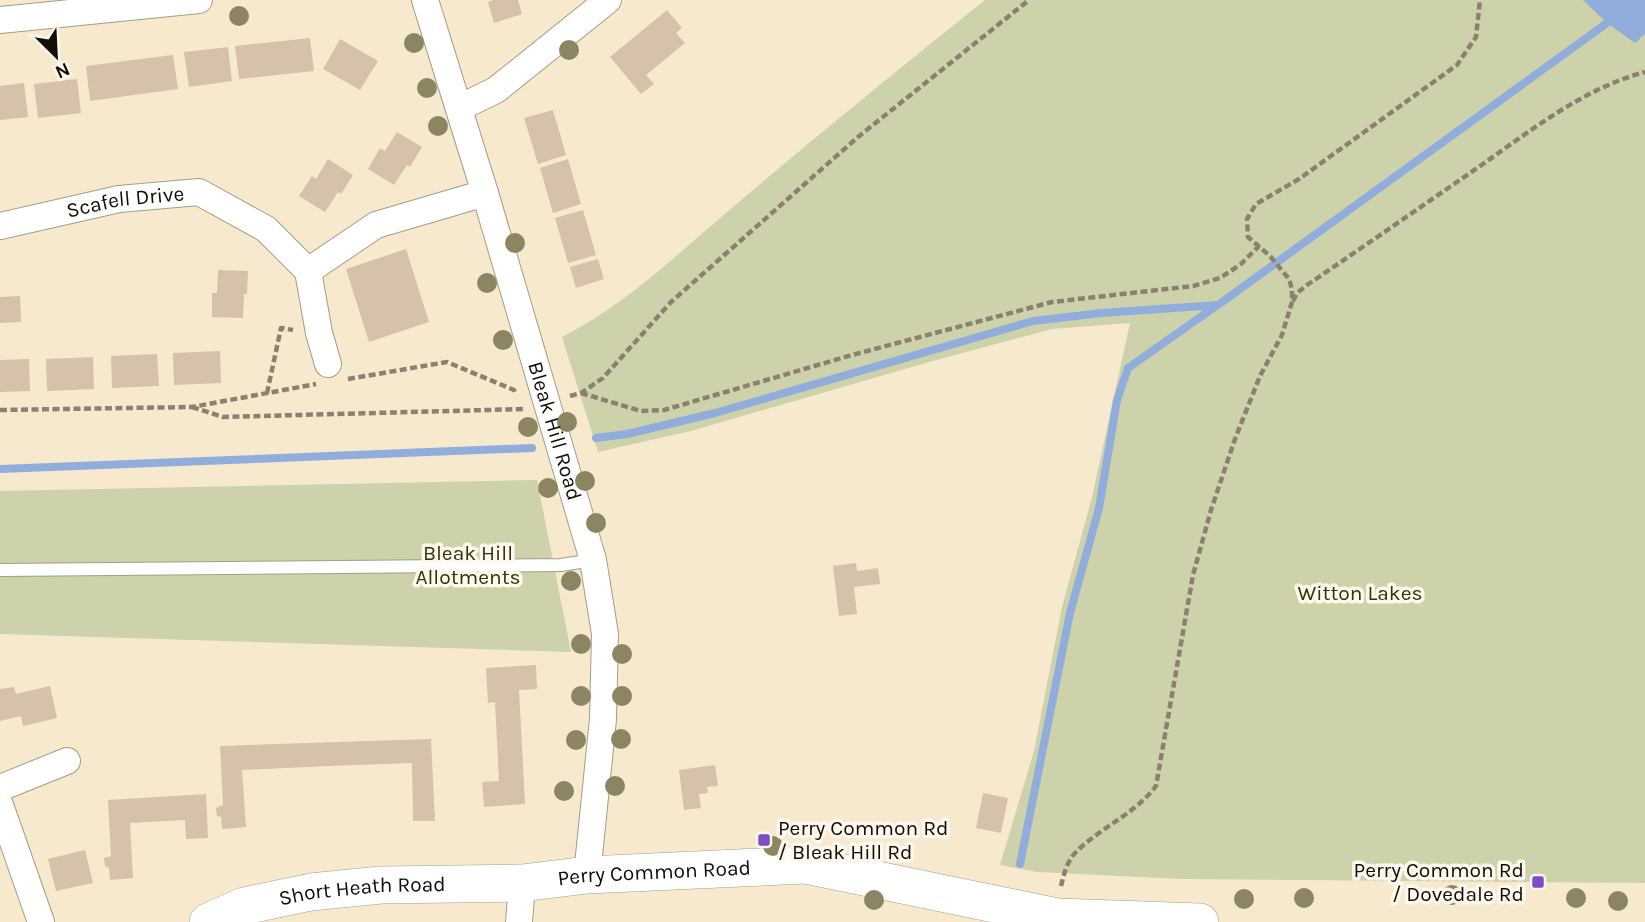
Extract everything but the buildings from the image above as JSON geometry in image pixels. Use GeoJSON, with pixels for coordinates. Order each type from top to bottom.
{"type":"FeatureCollection","features":[{"type":"Feature","properties":{"kind":"street"},"geometry":{"type":"LineString","coordinates":[[0,20],[108,5],[199,0]]}},
{"type":"Feature","properties":{"kind":"street","name":"Bleak Hill Road"},"geometry":{"type":"LineString","coordinates":[[425,0],[460,108],[593,560],[605,634],[603,719],[587,875]]}},
{"type":"Feature","properties":{"kind":"street"},"geometry":{"type":"LineString","coordinates":[[460,108],[496,90],[608,0]]}},
{"type":"Feature","properties":{"kind":"street","name":"Scafell Drive"},"geometry":{"type":"LineString","coordinates":[[0,226],[119,199],[199,192],[266,229],[308,271]]}},
{"type":"Feature","properties":{"kind":"street"},"geometry":{"type":"LineString","coordinates":[[330,376],[308,271],[376,225],[485,193]]}},
{"type":"Feature","properties":{"kind":"street"},"geometry":{"type":"LineString","coordinates":[[0,788],[67,761]]}},
{"type":"Feature","properties":{"kind":"street"},"geometry":{"type":"LineString","coordinates":[[0,805],[41,922]]}},
{"type":"Feature","properties":{"kind":"street","name":"Perry Common Road"},"geometry":{"type":"LineString","coordinates":[[522,883],[587,875],[805,865],[1058,917],[1200,922]]}},
{"type":"Feature","properties":{"kind":"street"},"geometry":{"type":"LineString","coordinates":[[519,922],[522,883]]}},
{"type":"Feature","properties":{"kind":"street","name":"Short Heath Road"},"geometry":{"type":"LineString","coordinates":[[208,922],[244,906],[284,904],[311,892],[381,885],[522,883]]}},
{"type":"Feature","properties":{"kind":"lane"},"geometry":{"type":"LineString","coordinates":[[0,570],[561,565],[593,560]]}},
{"type":"Feature","properties":{"kind":"path"},"geometry":{"type":"LineString","coordinates":[[547,403],[581,393],[603,378],[671,302],[848,146],[1028,0]]}},
{"type":"Feature","properties":{"kind":"path"},"geometry":{"type":"LineString","coordinates":[[1292,302],[1292,289],[1282,271],[1270,256],[1248,237],[1247,219],[1256,204],[1299,179],[1457,65],[1476,37],[1480,0]]}},
{"type":"Feature","properties":{"kind":"path"},"geometry":{"type":"LineString","coordinates":[[1058,917],[1061,884],[1066,868],[1076,852],[1146,800],[1156,786],[1193,575],[1211,510],[1235,439],[1261,376],[1282,335],[1297,293],[1536,127],[1590,93],[1622,78],[1645,72]]}},
{"type":"Feature","properties":{"kind":"path"},"geometry":{"type":"LineString","coordinates":[[581,393],[640,411],[664,410],[852,355],[1052,302],[1193,286],[1220,278],[1241,264],[1259,247]]}},
{"type":"Feature","properties":{"kind":"path"},"geometry":{"type":"LineString","coordinates":[[267,393],[281,328],[319,333]]}},
{"type":"Feature","properties":{"kind":"path"},"geometry":{"type":"LineString","coordinates":[[0,410],[192,407],[267,393],[330,376],[447,362],[514,390],[520,411],[223,417],[192,407]]}},
{"type":"Feature","properties":{"kind":"green space","name":"Witton Lakes"},"geometry":{"type":"Polygon","coordinates":[[[985,0],[1645,0],[1645,883],[1181,879],[1037,872],[1000,865],[1034,751],[1062,607],[1092,497],[1130,323],[1052,329],[691,431],[598,452],[562,337],[635,290],[985,0]]]}},
{"type":"Feature","properties":{"kind":"green space","name":"Bleak Hill Allotments"},"geometry":{"type":"Polygon","coordinates":[[[537,480],[571,652],[0,634],[0,491],[537,480]]]}},
{"type":"Feature","properties":{"kind":"water"},"geometry":{"type":"Polygon","coordinates":[[[1583,0],[1645,0],[1645,34],[1635,43],[1607,23],[1583,0]]]}},
{"type":"Feature","properties":{"kind":"waterway"},"geometry":{"type":"LineString","coordinates":[[596,438],[627,434],[715,413],[1033,321],[1101,313],[1218,305],[1607,23]]}},
{"type":"Feature","properties":{"kind":"waterway"},"geometry":{"type":"LineString","coordinates":[[1020,864],[1070,613],[1099,508],[1117,400],[1128,368],[1216,306]]}},
{"type":"Feature","properties":{"kind":"waterway"},"geometry":{"type":"LineString","coordinates":[[0,469],[532,448]]}},
{"type":"Feature","properties":{"kind":"place","name":"Perry Common Rd / Bleak Hill Rd"},"geometry":{"type":"Point","coordinates":[764,840]}},
{"type":"Feature","properties":{"kind":"place","name":"Perry Common Rd / Dovedale Rd"},"geometry":{"type":"Point","coordinates":[1538,882]}}]}
